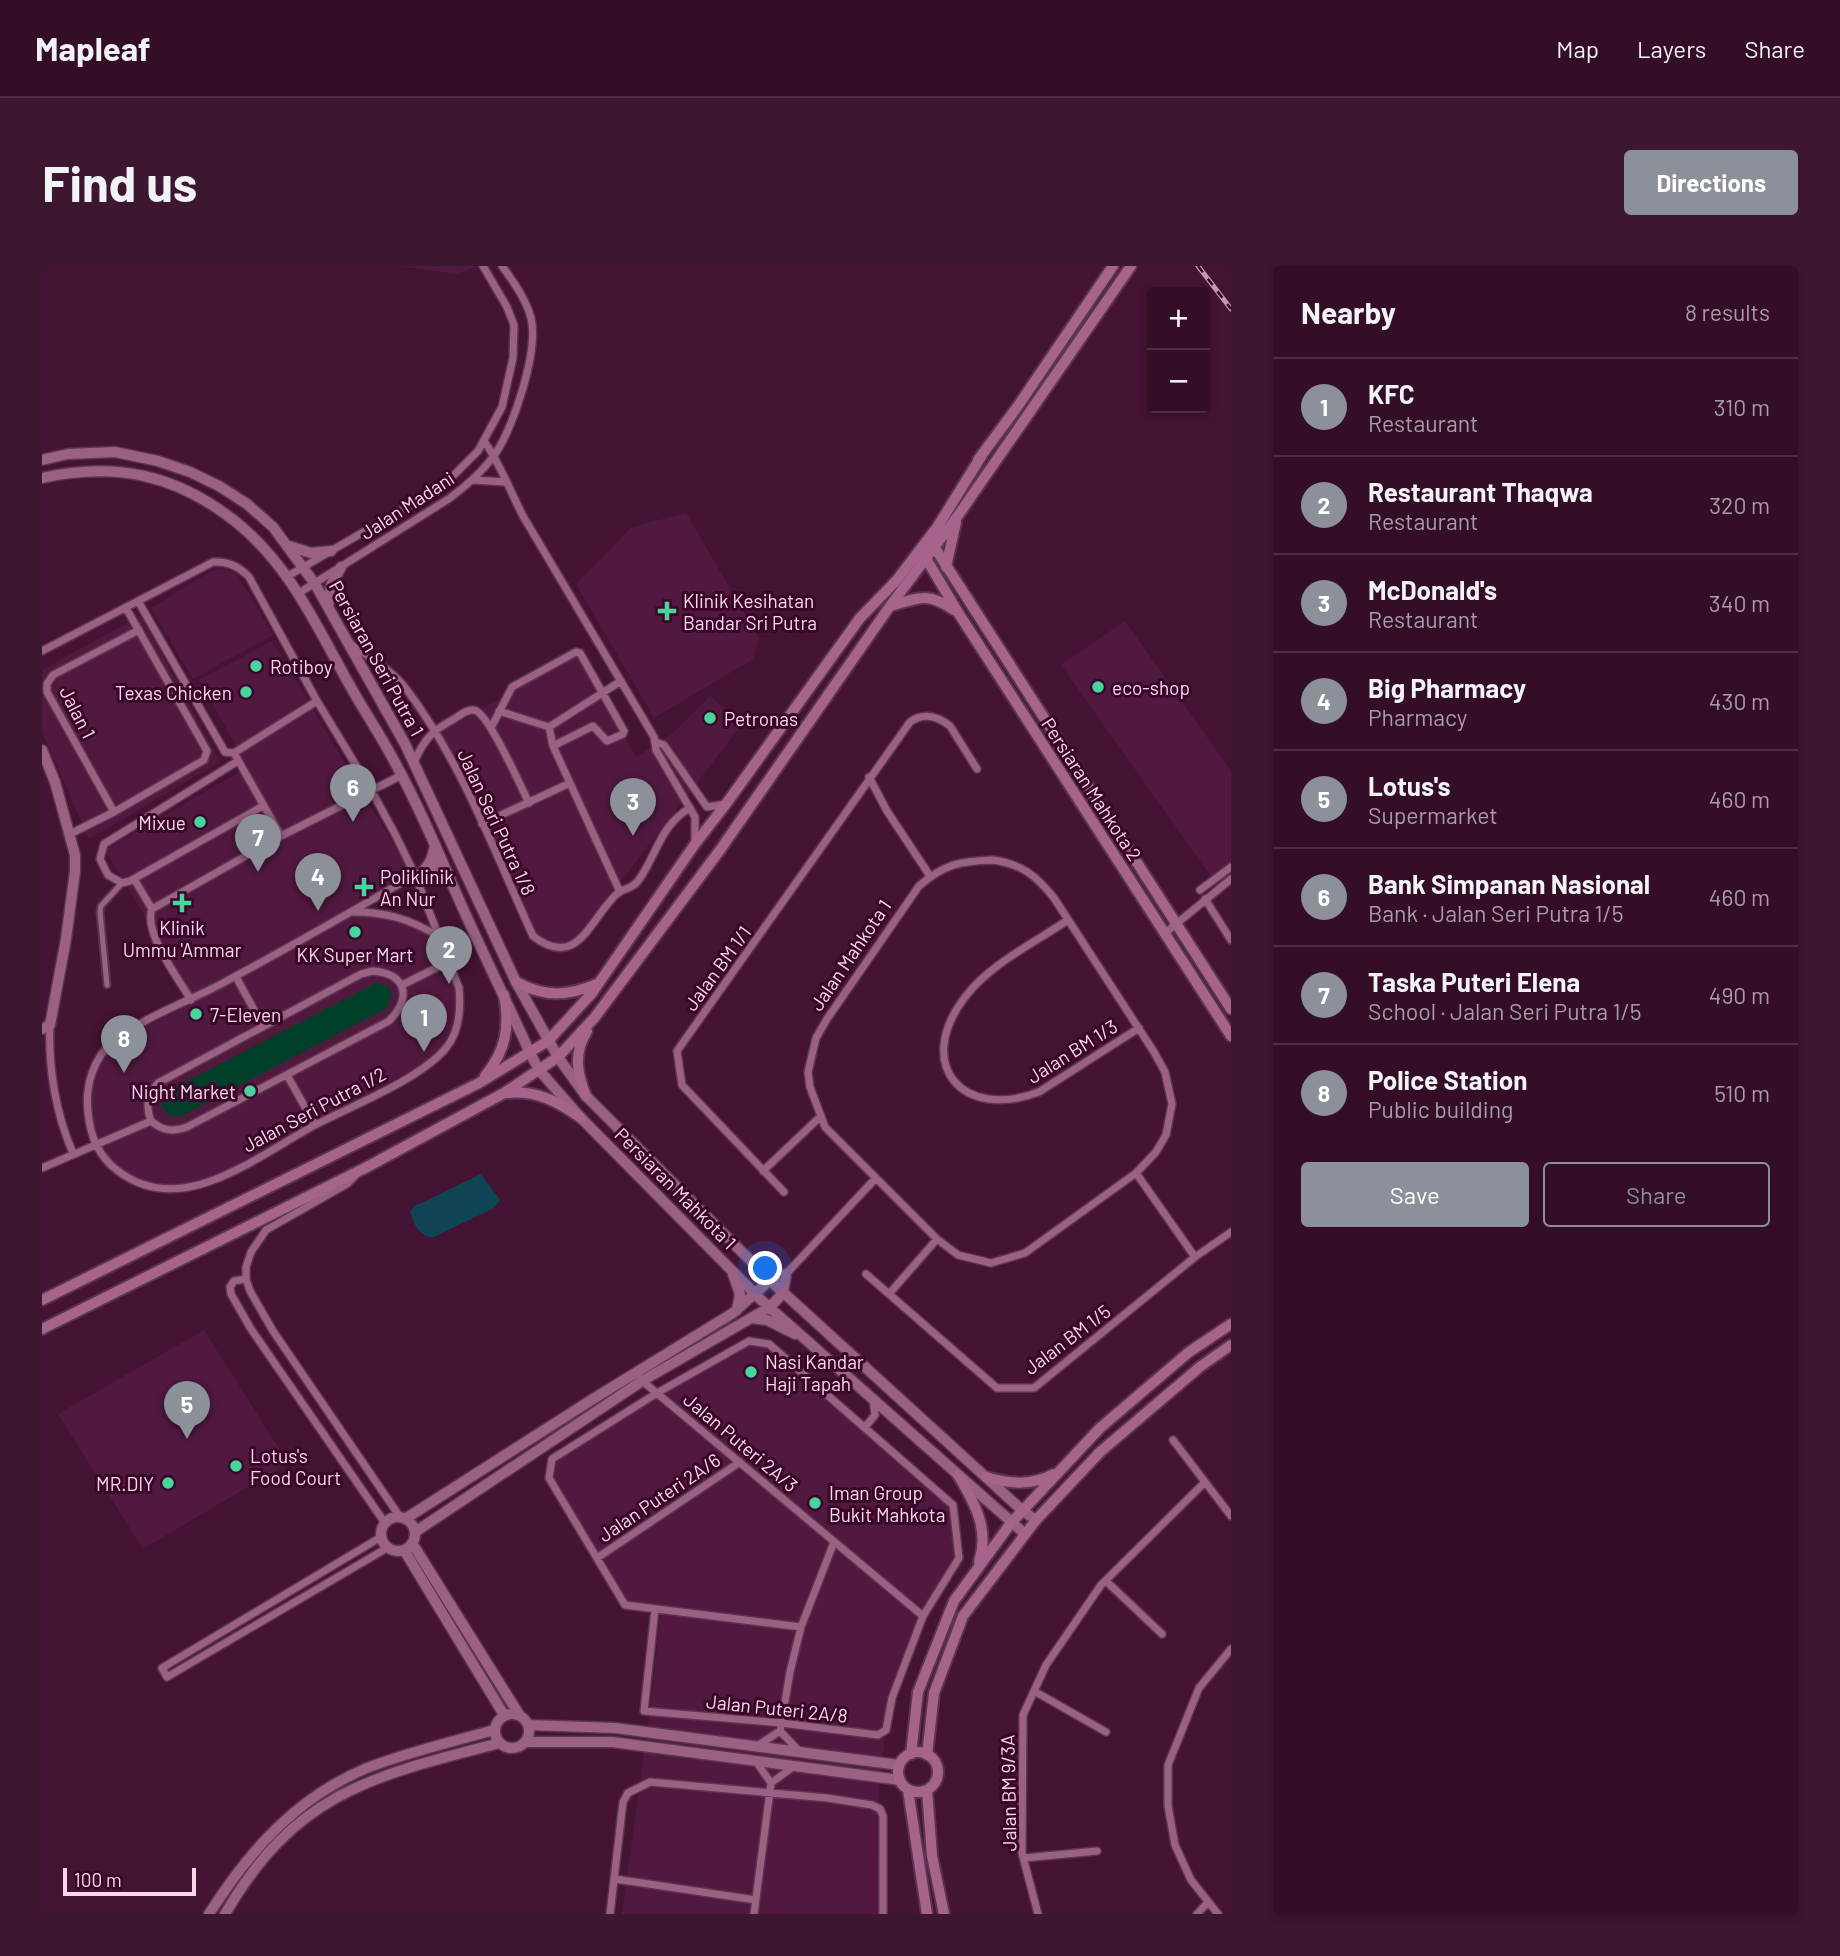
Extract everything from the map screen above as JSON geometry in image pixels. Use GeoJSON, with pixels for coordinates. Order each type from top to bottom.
{"type":"FeatureCollection","features":[{"type":"Feature","properties":{"kind":"main road"},"geometry":{"type":"LineString","coordinates":[[875,601],[1018,406],[1113,266]]}},
{"type":"Feature","properties":{"kind":"main road"},"geometry":{"type":"LineString","coordinates":[[586,1096],[577,1073],[577,1061],[583,1037],[595,1017],[720,850],[890,606],[957,517],[1131,266]]}},
{"type":"Feature","properties":{"kind":"main road"},"geometry":{"type":"LineString","coordinates":[[42,1300],[479,1083],[548,1041],[599,984],[695,844],[860,618],[896,581],[923,547],[982,455]]}},
{"type":"Feature","properties":{"kind":"main road"},"geometry":{"type":"LineString","coordinates":[[946,567],[957,517]]}},
{"type":"Feature","properties":{"kind":"main road"},"geometry":{"type":"LineString","coordinates":[[923,547],[935,548]]}},
{"type":"Feature","properties":{"kind":"main road"},"geometry":{"type":"LineString","coordinates":[[923,547],[925,560]]}},
{"type":"Feature","properties":{"kind":"main road","name":"Persiaran Mahkota 2"},"geometry":{"type":"LineString","coordinates":[[935,548],[1231,1009]]}},
{"type":"Feature","properties":{"kind":"main road","name":"Persiaran Mahkota 2"},"geometry":{"type":"LineString","coordinates":[[925,560],[1231,1036]]}},
{"type":"Feature","properties":{"kind":"main road"},"geometry":{"type":"LineString","coordinates":[[890,606],[917,598],[937,598],[959,614]]}},
{"type":"Feature","properties":{"kind":"main road"},"geometry":{"type":"LineString","coordinates":[[516,982],[553,995],[569,994],[599,984]]}},
{"type":"Feature","properties":{"kind":"main road"},"geometry":{"type":"LineString","coordinates":[[479,1083],[494,1065],[504,1044],[508,1016],[504,995]]}},
{"type":"Feature","properties":{"kind":"main road"},"geometry":{"type":"LineString","coordinates":[[42,1329],[367,1167],[504,1093],[558,1057],[595,1017]]}},
{"type":"Feature","properties":{"kind":"main road"},"geometry":{"type":"LineString","coordinates":[[504,1093],[521,1091],[537,1094],[551,1099],[581,1118]]}},
{"type":"Feature","properties":{"kind":"main road"},"geometry":{"type":"LineString","coordinates":[[927,1914],[908,1790],[900,1780],[899,1765],[911,1754],[918,1692],[954,1601],[1011,1524],[1100,1428],[1189,1352],[1231,1324]]}},
{"type":"Feature","properties":{"kind":"main road"},"geometry":{"type":"LineString","coordinates":[[928,1755],[934,1693],[963,1616],[1036,1520],[1100,1452],[1201,1366],[1231,1345]]}},
{"type":"Feature","properties":{"kind":"main road"},"geometry":{"type":"LineString","coordinates":[[986,1477],[1003,1483],[1023,1483],[1041,1480],[1060,1471]]}},
{"type":"Feature","properties":{"kind":"main road"},"geometry":{"type":"LineString","coordinates":[[958,1475],[981,1519],[983,1551],[976,1571]]}},
{"type":"Feature","properties":{"kind":"main road"},"geometry":{"type":"LineString","coordinates":[[908,1790],[927,1790],[937,1776],[936,1764],[928,1755],[911,1754]]}},
{"type":"Feature","properties":{"kind":"main road"},"geometry":{"type":"LineString","coordinates":[[927,1790],[932,1856],[944,1914]]}},
{"type":"Feature","properties":{"kind":"street","name":"Jalan Madani"},"geometry":{"type":"LineString","coordinates":[[288,576],[444,485],[478,452],[502,407],[513,358],[514,325],[483,266]]}},
{"type":"Feature","properties":{"kind":"street","name":"Jalan Madani"},"geometry":{"type":"LineString","coordinates":[[299,593],[450,498],[473,480],[495,456],[520,397],[533,333],[526,303],[504,269]]}},
{"type":"Feature","properties":{"kind":"street"},"geometry":{"type":"LineString","coordinates":[[492,281],[504,269]]}},
{"type":"Feature","properties":{"kind":"street"},"geometry":{"type":"LineString","coordinates":[[484,441],[495,456],[505,482],[580,615],[655,741],[656,750],[697,825],[695,844]]}},
{"type":"Feature","properties":{"kind":"street","name":"Persiaran Seri Putra 1"},"geometry":{"type":"LineString","coordinates":[[42,460],[68,454],[116,452],[158,461],[190,472],[247,504],[273,527],[316,584],[405,744],[516,982],[558,1057]]}},
{"type":"Feature","properties":{"kind":"street","name":"Persiaran Seri Putra 1"},"geometry":{"type":"LineString","coordinates":[[42,478],[71,472],[107,470],[140,474],[169,483],[224,513],[258,542],[288,576],[402,775],[540,1070]]}},
{"type":"Feature","properties":{"kind":"street"},"geometry":{"type":"LineString","coordinates":[[473,480],[505,482]]}},
{"type":"Feature","properties":{"kind":"street"},"geometry":{"type":"LineString","coordinates":[[286,543],[311,553],[331,551]]}},
{"type":"Feature","properties":{"kind":"street","name":"Jalan Seri Putra 1/2"},"geometry":{"type":"LineString","coordinates":[[42,650],[213,562],[233,564],[249,577],[317,701],[419,873],[459,988],[461,1007],[457,1027],[448,1046],[434,1061],[202,1186],[177,1190],[150,1187],[126,1178],[108,1164],[95,1145]]}},
{"type":"Feature","properties":{"kind":"street"},"geometry":{"type":"LineString","coordinates":[[328,606],[331,585],[341,567]]}},
{"type":"Feature","properties":{"kind":"street"},"geometry":{"type":"LineString","coordinates":[[138,601],[225,752],[234,753],[317,701]]}},
{"type":"Feature","properties":{"kind":"street"},"geometry":{"type":"LineString","coordinates":[[70,834],[204,760],[207,751],[126,608]]}},
{"type":"Feature","properties":{"kind":"street","name":"Jalan 1"},"geometry":{"type":"LineString","coordinates":[[114,812],[47,692],[47,684],[52,675],[138,630]]}},
{"type":"Feature","properties":{"kind":"street","name":"Jalan Seri Putra 1/8"},"geometry":{"type":"LineString","coordinates":[[348,643],[380,664],[406,688],[441,741],[533,936],[544,945],[559,948],[580,940],[620,892],[635,885],[668,826],[677,815],[690,808]]}},
{"type":"Feature","properties":{"kind":"street"},"geometry":{"type":"LineString","coordinates":[[491,728],[512,687],[576,652],[580,653],[624,731],[623,734],[607,740],[593,726],[553,746]]}},
{"type":"Feature","properties":{"kind":"street"},"geometry":{"type":"LineString","coordinates":[[549,727],[621,681]]}},
{"type":"Feature","properties":{"kind":"street"},"geometry":{"type":"LineString","coordinates":[[414,762],[422,744],[433,731],[469,710],[482,714],[529,803]]}},
{"type":"Feature","properties":{"kind":"street"},"geometry":{"type":"LineString","coordinates":[[499,711],[549,727]]}},
{"type":"Feature","properties":{"kind":"street","name":"Jalan BM 1/1"},"geometry":{"type":"LineString","coordinates":[[784,1192],[682,1085],[677,1051],[906,726],[920,716],[937,718],[950,726],[977,769]]}},
{"type":"Feature","properties":{"kind":"street"},"geometry":{"type":"LineString","coordinates":[[549,727],[553,746],[620,892]]}},
{"type":"Feature","properties":{"kind":"street"},"geometry":{"type":"LineString","coordinates":[[655,741],[664,745],[707,807],[726,804]]}},
{"type":"Feature","properties":{"kind":"street"},"geometry":{"type":"LineString","coordinates":[[191,1000],[152,931],[149,917],[152,909],[281,836],[402,775],[406,759],[405,744]]}},
{"type":"Feature","properties":{"kind":"street"},"geometry":{"type":"LineString","coordinates":[[42,750],[55,782],[75,855],[66,939],[46,1027],[57,1097],[73,1153]]}},
{"type":"Feature","properties":{"kind":"street"},"geometry":{"type":"LineString","coordinates":[[234,753],[281,836]]}},
{"type":"Feature","properties":{"kind":"street"},"geometry":{"type":"LineString","coordinates":[[386,783],[393,770],[393,758]]}},
{"type":"Feature","properties":{"kind":"street"},"geometry":{"type":"LineString","coordinates":[[122,883],[108,875],[100,859],[104,845],[238,761]]}},
{"type":"Feature","properties":{"kind":"street"},"geometry":{"type":"LineString","coordinates":[[869,777],[887,811],[930,876]]}},
{"type":"Feature","properties":{"kind":"street"},"geometry":{"type":"LineString","coordinates":[[482,824],[570,783]]}},
{"type":"Feature","properties":{"kind":"street"},"geometry":{"type":"LineString","coordinates":[[107,985],[101,906],[122,883],[134,879],[263,806]]}},
{"type":"Feature","properties":{"kind":"street"},"geometry":{"type":"LineString","coordinates":[[419,873],[431,860],[435,846]]}},
{"type":"Feature","properties":{"kind":"street","name":"Jalan Mahkota 1"},"geometry":{"type":"LineString","coordinates":[[993,860],[1028,870],[1041,881],[1068,920],[1165,1072],[1172,1104],[1166,1135],[1156,1152],[1136,1173],[1025,1253],[991,1263],[958,1255],[937,1239],[825,1127],[810,1087],[808,1072],[816,1038],[907,901],[930,876],[959,862],[993,860]]}},
{"type":"Feature","properties":{"kind":"street"},"geometry":{"type":"LineString","coordinates":[[95,1145],[88,1121],[86,1099],[90,1077],[99,1058],[113,1042],[132,1029],[236,976],[419,873],[442,862],[466,870]]}},
{"type":"Feature","properties":{"kind":"street"},"geometry":{"type":"LineString","coordinates":[[1200,891],[1231,867]]}},
{"type":"Feature","properties":{"kind":"street"},"geometry":{"type":"LineString","coordinates":[[419,873],[444,876],[451,881]]}},
{"type":"Feature","properties":{"kind":"street"},"geometry":{"type":"LineString","coordinates":[[134,879],[152,909]]}},
{"type":"Feature","properties":{"kind":"street"},"geometry":{"type":"LineString","coordinates":[[1164,935],[1231,879]]}},
{"type":"Feature","properties":{"kind":"street"},"geometry":{"type":"LineString","coordinates":[[1205,899],[1231,940]]}},
{"type":"Feature","properties":{"kind":"street"},"geometry":{"type":"LineString","coordinates":[[351,912],[376,912],[399,917],[441,938]]}},
{"type":"Feature","properties":{"kind":"street","name":"Jalan BM 1/3"},"geometry":{"type":"LineString","coordinates":[[1068,920],[993,971],[965,997],[952,1020],[943,1056],[957,1084],[978,1098],[1007,1101],[1024,1098],[1039,1092],[1139,1028]]}},
{"type":"Feature","properties":{"kind":"street"},"geometry":{"type":"LineString","coordinates":[[402,985],[450,961]]}},
{"type":"Feature","properties":{"kind":"street"},"geometry":{"type":"LineString","coordinates":[[385,972],[402,985],[402,1005],[389,1021],[177,1131],[158,1127],[151,1121],[147,1106],[150,1092],[158,1083],[262,1026],[361,974],[385,972]]}},
{"type":"Feature","properties":{"kind":"street"},"geometry":{"type":"LineString","coordinates":[[236,976],[262,1026]]}},
{"type":"Feature","properties":{"kind":"street","name":"Persiaran Mahkota 1"},"geometry":{"type":"LineString","coordinates":[[558,1057],[586,1096],[783,1293],[1036,1520]]}},
{"type":"Feature","properties":{"kind":"street","name":"Persiaran Mahkota 1"},"geometry":{"type":"LineString","coordinates":[[540,1070],[581,1118],[769,1307],[1025,1534]]}},
{"type":"Feature","properties":{"kind":"street"},"geometry":{"type":"LineString","coordinates":[[287,1074],[315,1125]]}},
{"type":"Feature","properties":{"kind":"street"},"geometry":{"type":"LineString","coordinates":[[763,1171],[821,1116]]}},
{"type":"Feature","properties":{"kind":"street"},"geometry":{"type":"LineString","coordinates":[[42,1168],[151,1121]]}},
{"type":"Feature","properties":{"kind":"street"},"geometry":{"type":"LineString","coordinates":[[367,1167],[347,1184],[265,1230],[251,1251],[246,1267],[246,1279],[273,1331],[402,1518],[413,1527],[410,1542],[504,1715]]}},
{"type":"Feature","properties":{"kind":"street"},"geometry":{"type":"LineString","coordinates":[[1136,1173],[1195,1257]]}},
{"type":"Feature","properties":{"kind":"street"},"geometry":{"type":"LineString","coordinates":[[246,1279],[234,1281],[230,1287],[231,1294],[251,1329],[384,1523],[381,1537],[387,1548],[398,1552],[736,1310],[770,1280],[786,1274],[875,1178]]}},
{"type":"Feature","properties":{"kind":"street","name":"Jalan BM 1/5"},"geometry":{"type":"LineString","coordinates":[[866,1274],[997,1388],[1034,1388],[1195,1257],[1231,1232]]}},
{"type":"Feature","properties":{"kind":"street"},"geometry":{"type":"LineString","coordinates":[[889,1294],[937,1239]]}},
{"type":"Feature","properties":{"kind":"street"},"geometry":{"type":"LineString","coordinates":[[729,1266],[740,1294],[736,1310]]}},
{"type":"Feature","properties":{"kind":"street"},"geometry":{"type":"LineString","coordinates":[[384,1523],[402,1518],[639,1377],[769,1307],[783,1293],[786,1274]]}},
{"type":"Feature","properties":{"kind":"street"},"geometry":{"type":"LineString","coordinates":[[751,1318],[767,1320],[808,1341]]}},
{"type":"Feature","properties":{"kind":"street","name":"Jalan Puteri 2A/8"},"geometry":{"type":"LineString","coordinates":[[749,1341],[769,1345],[953,1505],[959,1558],[923,1616],[892,1698],[886,1730],[878,1735],[644,1711],[655,1609],[625,1605],[549,1478],[552,1459],[657,1393],[749,1341]]}},
{"type":"Feature","properties":{"kind":"street","name":"Jalan Puteri 2A/3"},"geometry":{"type":"LineString","coordinates":[[639,1377],[923,1616]]}},
{"type":"Feature","properties":{"kind":"street"},"geometry":{"type":"LineString","coordinates":[[865,1427],[875,1415],[873,1400]]}},
{"type":"Feature","properties":{"kind":"street"},"geometry":{"type":"LineString","coordinates":[[875,1415],[898,1423]]}},
{"type":"Feature","properties":{"kind":"street"},"geometry":{"type":"LineString","coordinates":[[1173,1440],[1231,1516]]}},
{"type":"Feature","properties":{"kind":"street","name":"Jalan Puteri 2A/6"},"geometry":{"type":"LineString","coordinates":[[597,1558],[740,1462]]}},
{"type":"Feature","properties":{"kind":"street","name":"Jalan BM 9/3A"},"geometry":{"type":"LineString","coordinates":[[1038,1914],[1024,1858],[1023,1715],[1046,1665],[1106,1581],[1204,1483]]}},
{"type":"Feature","properties":{"kind":"street"},"geometry":{"type":"LineString","coordinates":[[381,1537],[162,1668],[167,1677],[387,1548]]}},
{"type":"Feature","properties":{"kind":"street"},"geometry":{"type":"LineString","coordinates":[[410,1542],[528,1725],[530,1731],[526,1742]]}},
{"type":"Feature","properties":{"kind":"street"},"geometry":{"type":"LineString","coordinates":[[757,1746],[781,1727],[801,1627],[834,1542]]}},
{"type":"Feature","properties":{"kind":"street"},"geometry":{"type":"LineString","coordinates":[[1106,1581],[1162,1634]]}},
{"type":"Feature","properties":{"kind":"street"},"geometry":{"type":"LineString","coordinates":[[655,1609],[801,1627]]}},
{"type":"Feature","properties":{"kind":"street"},"geometry":{"type":"LineString","coordinates":[[1218,1914],[1191,1880],[1175,1845],[1168,1806],[1168,1765],[1199,1688],[1231,1649]]}},
{"type":"Feature","properties":{"kind":"street"},"geometry":{"type":"LineString","coordinates":[[1034,1692],[1106,1731]]}},
{"type":"Feature","properties":{"kind":"street"},"geometry":{"type":"LineString","coordinates":[[520,1716],[504,1715],[497,1721],[495,1730],[500,1743],[505,1747],[516,1748],[526,1742],[612,1742],[900,1780]]}},
{"type":"Feature","properties":{"kind":"street"},"geometry":{"type":"LineString","coordinates":[[528,1725],[615,1728],[899,1765]]}},
{"type":"Feature","properties":{"kind":"street"},"geometry":{"type":"LineString","coordinates":[[781,1727],[800,1752]]}},
{"type":"Feature","properties":{"kind":"street"},"geometry":{"type":"LineString","coordinates":[[209,1914],[235,1874],[274,1829],[330,1787],[401,1756],[495,1730]]}},
{"type":"Feature","properties":{"kind":"street"},"geometry":{"type":"LineString","coordinates":[[225,1914],[239,1889],[263,1858],[285,1834],[313,1811],[346,1791],[382,1775],[500,1743]]}},
{"type":"Feature","properties":{"kind":"street"},"geometry":{"type":"LineString","coordinates":[[754,1914],[771,1788],[757,1763]]}},
{"type":"Feature","properties":{"kind":"street"},"geometry":{"type":"LineString","coordinates":[[771,1788],[793,1767]]}},
{"type":"Feature","properties":{"kind":"street"},"geometry":{"type":"LineString","coordinates":[[610,1914],[623,1802],[628,1793],[639,1785],[650,1782],[771,1788],[880,1809],[883,1816],[883,1914]]}},
{"type":"Feature","properties":{"kind":"street"},"geometry":{"type":"LineString","coordinates":[[1024,1858],[1097,1851]]}},
{"type":"Feature","properties":{"kind":"street"},"geometry":{"type":"LineString","coordinates":[[615,1879],[756,1900]]}},
{"type":"Feature","properties":{"kind":"street"},"geometry":{"type":"LineString","coordinates":[[1197,1914],[1208,1902]]}},
{"type":"Feature","properties":{"kind":"shaded area"},"geometry":{"type":"Polygon","coordinates":[[[401,266],[479,266],[455,274],[401,266]]]}},
{"type":"Feature","properties":{"kind":"shaded area","name":"Klinik Kesihatan Bandar Sri Putra"},"geometry":{"type":"Polygon","coordinates":[[[686,513],[759,638],[753,659],[654,718],[576,584],[632,527],[686,513]]]}},
{"type":"Feature","properties":{"kind":"shaded area"},"geometry":{"type":"Polygon","coordinates":[[[225,569],[237,574],[273,635],[193,679],[151,608],[213,570],[225,569]]]}},
{"type":"Feature","properties":{"kind":"shaded area"},"geometry":{"type":"Polygon","coordinates":[[[141,615],[220,762],[89,839],[42,732],[42,670],[141,615]]]}},
{"type":"Feature","properties":{"kind":"shaded area"},"geometry":{"type":"Polygon","coordinates":[[[1125,621],[1231,771],[1231,864],[1212,878],[1061,665],[1125,621]]]}},
{"type":"Feature","properties":{"kind":"shaded area"},"geometry":{"type":"Polygon","coordinates":[[[272,641],[411,874],[348,910],[398,921],[421,930],[438,942],[457,988],[454,1024],[445,1043],[431,1059],[226,1171],[200,1183],[176,1186],[151,1184],[127,1174],[110,1161],[97,1139],[92,1120],[94,1078],[103,1060],[116,1046],[132,1034],[196,1001],[105,850],[248,767],[199,680],[272,641]]]}},
{"type":"Feature","properties":{"kind":"shaded area"},"geometry":{"type":"Polygon","coordinates":[[[576,655],[636,757],[672,734],[710,696],[743,723],[579,936],[561,944],[548,942],[537,933],[442,732],[576,655]]]}},
{"type":"Feature","properties":{"kind":"shaded area"},"geometry":{"type":"Polygon","coordinates":[[[204,1330],[288,1463],[143,1549],[58,1414],[204,1330]]]}},
{"type":"Feature","properties":{"kind":"shaded area"},"geometry":{"type":"Polygon","coordinates":[[[750,1345],[768,1348],[951,1507],[955,1557],[922,1612],[889,1695],[877,1812],[879,1914],[622,1914],[661,1607],[627,1602],[554,1477],[556,1462],[657,1398],[750,1345]]]}},
{"type":"Feature","properties":{"kind":"green space"},"geometry":{"type":"Polygon","coordinates":[[[376,983],[388,986],[392,995],[387,1008],[180,1117],[169,1116],[161,1105],[166,1092],[376,983]]]}},
{"type":"Feature","properties":{"kind":"water"},"geometry":{"type":"Polygon","coordinates":[[[481,1174],[500,1200],[494,1208],[432,1238],[420,1231],[410,1211],[415,1206],[481,1174]]]}},
{"type":"Feature","properties":{"kind":"railway"},"geometry":{"type":"LineString","coordinates":[[1198,266],[1231,309]]}},
{"type":"Feature","properties":{"kind":"place","name":"Klinik Kesihatan Bandar Sri Putra"},"geometry":{"type":"Point","coordinates":[667,611]}},
{"type":"Feature","properties":{"kind":"place","name":"Rotiboy"},"geometry":{"type":"Point","coordinates":[256,666]}},
{"type":"Feature","properties":{"kind":"place","name":"eco-shop"},"geometry":{"type":"Point","coordinates":[1098,687]}},
{"type":"Feature","properties":{"kind":"place","name":"Texas Chicken"},"geometry":{"type":"Point","coordinates":[246,692]}},
{"type":"Feature","properties":{"kind":"place","name":"Petronas"},"geometry":{"type":"Point","coordinates":[710,718]}},
{"type":"Feature","properties":{"kind":"place","name":"Mixue"},"geometry":{"type":"Point","coordinates":[200,822]}},
{"type":"Feature","properties":{"kind":"place","name":"Bank Simpanan Nasional"},"geometry":{"type":"Point","coordinates":[353,822]}},
{"type":"Feature","properties":{"kind":"place","name":"McDonald's"},"geometry":{"type":"Point","coordinates":[633,836]}},
{"type":"Feature","properties":{"kind":"place","name":"Taska Puteri Elena"},"geometry":{"type":"Point","coordinates":[258,872]}},
{"type":"Feature","properties":{"kind":"place","name":"Poliklinik An Nur"},"geometry":{"type":"Point","coordinates":[364,887]}},
{"type":"Feature","properties":{"kind":"place","name":"Klinik Ummu 'Ammar"},"geometry":{"type":"Point","coordinates":[182,903]}},
{"type":"Feature","properties":{"kind":"place","name":"Big Pharmacy"},"geometry":{"type":"Point","coordinates":[318,911]}},
{"type":"Feature","properties":{"kind":"place","name":"KK Super Mart"},"geometry":{"type":"Point","coordinates":[355,932]}},
{"type":"Feature","properties":{"kind":"place","name":"Restaurant Thaqwa"},"geometry":{"type":"Point","coordinates":[449,984]}},
{"type":"Feature","properties":{"kind":"place","name":"7-Eleven"},"geometry":{"type":"Point","coordinates":[196,1014]}},
{"type":"Feature","properties":{"kind":"place","name":"KFC"},"geometry":{"type":"Point","coordinates":[424,1052]}},
{"type":"Feature","properties":{"kind":"place","name":"Police Station"},"geometry":{"type":"Point","coordinates":[124,1073]}},
{"type":"Feature","properties":{"kind":"place","name":"Night Market"},"geometry":{"type":"Point","coordinates":[250,1091]}},
{"type":"Feature","properties":{"kind":"place","name":"Nasi Kandar Haji Tapah"},"geometry":{"type":"Point","coordinates":[751,1372]}},
{"type":"Feature","properties":{"kind":"place","name":"Lotus's"},"geometry":{"type":"Point","coordinates":[187,1439]}},
{"type":"Feature","properties":{"kind":"place","name":"Lotus's Food Court"},"geometry":{"type":"Point","coordinates":[236,1466]}},
{"type":"Feature","properties":{"kind":"place","name":"MR.DIY"},"geometry":{"type":"Point","coordinates":[168,1483]}},
{"type":"Feature","properties":{"kind":"place","name":"Iman Group Bukit Mahkota"},"geometry":{"type":"Point","coordinates":[815,1503]}}]}
